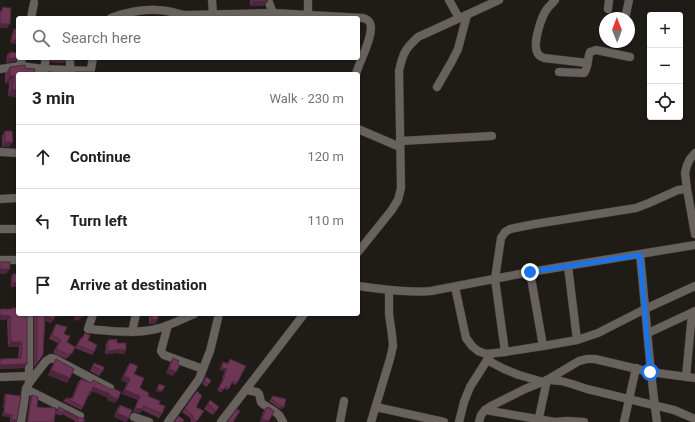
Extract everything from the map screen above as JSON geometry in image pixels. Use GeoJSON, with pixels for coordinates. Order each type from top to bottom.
{"type":"FeatureCollection","features":[{"type":"Feature","properties":{"kind":"street"},"geometry":{"type":"LineString","coordinates":[[212,0],[213,14]]}},
{"type":"Feature","properties":{"kind":"street"},"geometry":{"type":"LineString","coordinates":[[268,0],[273,13]]}},
{"type":"Feature","properties":{"kind":"street"},"geometry":{"type":"LineString","coordinates":[[308,0],[308,15]]}},
{"type":"Feature","properties":{"kind":"street"},"geometry":{"type":"LineString","coordinates":[[437,86],[458,49],[463,16],[449,0]]}},
{"type":"Feature","properties":{"kind":"street"},"geometry":{"type":"LineString","coordinates":[[360,249],[391,211],[398,200],[401,188],[399,71],[402,57],[408,46],[418,37],[499,0]]}},
{"type":"Feature","properties":{"kind":"street"},"geometry":{"type":"LineString","coordinates":[[556,0],[547,9],[540,22],[536,52],[544,58],[587,63]]}},
{"type":"Feature","properties":{"kind":"street"},"geometry":{"type":"LineString","coordinates":[[608,9],[609,0]]}},
{"type":"Feature","properties":{"kind":"street"},"geometry":{"type":"LineString","coordinates":[[626,12],[628,0]]}},
{"type":"Feature","properties":{"kind":"street"},"geometry":{"type":"LineString","coordinates":[[31,16],[34,3]]}},
{"type":"Feature","properties":{"kind":"street"},"geometry":{"type":"LineString","coordinates":[[118,16],[156,10],[168,11],[176,14],[273,13],[326,16]]}},
{"type":"Feature","properties":{"kind":"street"},"geometry":{"type":"LineString","coordinates":[[357,72],[369,40],[371,28],[368,20],[360,18]]}},
{"type":"Feature","properties":{"kind":"street"},"geometry":{"type":"LineString","coordinates":[[559,72],[584,73],[590,52],[596,50],[630,57]]}},
{"type":"Feature","properties":{"kind":"street"},"geometry":{"type":"LineString","coordinates":[[44,69],[46,60]]}},
{"type":"Feature","properties":{"kind":"street"},"geometry":{"type":"LineString","coordinates":[[70,60],[70,70]]}},
{"type":"Feature","properties":{"kind":"street"},"geometry":{"type":"LineString","coordinates":[[0,69],[21,62],[44,69],[91,71],[92,60]]}},
{"type":"Feature","properties":{"kind":"street"},"geometry":{"type":"LineString","coordinates":[[360,130],[400,144],[492,136]]}},
{"type":"Feature","properties":{"kind":"street"},"geometry":{"type":"LineString","coordinates":[[0,152],[16,153]]}},
{"type":"Feature","properties":{"kind":"street"},"geometry":{"type":"LineString","coordinates":[[695,153],[686,165],[685,173],[687,189],[693,211],[695,234]]}},
{"type":"Feature","properties":{"kind":"street"},"geometry":{"type":"LineString","coordinates":[[505,352],[495,279],[501,238],[505,232],[510,229],[535,224],[636,208],[678,190],[687,189]]}},
{"type":"Feature","properties":{"kind":"street"},"geometry":{"type":"LineString","coordinates":[[0,199],[16,198]]}},
{"type":"Feature","properties":{"kind":"street"},"geometry":{"type":"LineString","coordinates":[[0,229],[16,229]]}},
{"type":"Feature","properties":{"kind":"street"},"geometry":{"type":"LineString","coordinates":[[360,286],[417,292],[431,291],[530,272],[695,245]]}},
{"type":"Feature","properties":{"kind":"street"},"geometry":{"type":"LineString","coordinates":[[640,255],[648,333],[650,372],[657,422]]}},
{"type":"Feature","properties":{"kind":"street"},"geometry":{"type":"LineString","coordinates":[[0,260],[16,260]]}},
{"type":"Feature","properties":{"kind":"street"},"geometry":{"type":"LineString","coordinates":[[568,266],[578,340]]}},
{"type":"Feature","properties":{"kind":"street"},"geometry":{"type":"LineString","coordinates":[[530,272],[544,346]]}},
{"type":"Feature","properties":{"kind":"street"},"geometry":{"type":"LineString","coordinates":[[455,286],[466,338],[472,346],[478,351],[486,354],[504,370],[519,376],[545,381],[561,381],[587,389],[674,410],[695,419]]}},
{"type":"Feature","properties":{"kind":"street"},"geometry":{"type":"LineString","coordinates":[[459,422],[464,402],[470,387],[489,357],[505,352],[578,340],[598,333],[695,286]]}},
{"type":"Feature","properties":{"kind":"street"},"geometry":{"type":"LineString","coordinates":[[371,422],[393,346],[389,314],[389,290]]}},
{"type":"Feature","properties":{"kind":"street"},"geometry":{"type":"LineString","coordinates":[[479,422],[481,415],[491,406],[545,381],[587,359],[595,359],[650,372],[691,378],[694,312],[648,333]]}},
{"type":"Feature","properties":{"kind":"street"},"geometry":{"type":"LineString","coordinates":[[21,422],[28,383],[29,316]]}},
{"type":"Feature","properties":{"kind":"street"},"geometry":{"type":"LineString","coordinates":[[92,316],[88,329],[132,332],[156,329],[189,316]]}},
{"type":"Feature","properties":{"kind":"street"},"geometry":{"type":"LineString","coordinates":[[132,332],[136,316]]}},
{"type":"Feature","properties":{"kind":"street"},"geometry":{"type":"LineString","coordinates":[[168,422],[178,415],[199,379],[210,351],[219,316]]}},
{"type":"Feature","properties":{"kind":"street"},"geometry":{"type":"LineString","coordinates":[[221,422],[302,316]]}},
{"type":"Feature","properties":{"kind":"street"},"geometry":{"type":"LineString","coordinates":[[168,325],[162,347],[164,355],[203,369]]}},
{"type":"Feature","properties":{"kind":"street"},"geometry":{"type":"LineString","coordinates":[[28,383],[46,361],[51,358],[110,388]]}},
{"type":"Feature","properties":{"kind":"street"},"geometry":{"type":"LineString","coordinates":[[624,422],[636,368]]}},
{"type":"Feature","properties":{"kind":"street"},"geometry":{"type":"LineString","coordinates":[[0,377],[28,383],[80,416]]}},
{"type":"Feature","properties":{"kind":"street"},"geometry":{"type":"LineString","coordinates":[[538,420],[545,381]]}},
{"type":"Feature","properties":{"kind":"street"},"geometry":{"type":"LineString","coordinates":[[246,390],[257,392],[261,402],[279,415],[283,422]]}},
{"type":"Feature","properties":{"kind":"street"},"geometry":{"type":"LineString","coordinates":[[340,422],[344,401]]}},
{"type":"Feature","properties":{"kind":"street"},"geometry":{"type":"LineString","coordinates":[[376,407],[444,422]]}},
{"type":"Feature","properties":{"kind":"street"},"geometry":{"type":"LineString","coordinates":[[485,410],[538,420],[556,422],[584,422]]}},
{"type":"Feature","properties":{"kind":"street"},"geometry":{"type":"LineString","coordinates":[[134,417],[149,422]]}},
{"type":"Feature","properties":{"kind":"building"},"geometry":{"type":"Polygon","coordinates":[[[253,0],[267,0],[268,1],[253,2],[253,0]]]}},
{"type":"Feature","properties":{"kind":"building"},"geometry":{"type":"Polygon","coordinates":[[[2,7],[11,8],[10,24],[0,24],[0,11],[2,11],[2,7]]]}},
{"type":"Feature","properties":{"kind":"building"},"geometry":{"type":"Polygon","coordinates":[[[14,29],[16,29],[16,40],[12,40],[14,29]]]}},
{"type":"Feature","properties":{"kind":"building"},"geometry":{"type":"Polygon","coordinates":[[[10,52],[16,53],[16,57],[9,59],[10,52]]]}},
{"type":"Feature","properties":{"kind":"building"},"geometry":{"type":"Polygon","coordinates":[[[25,65],[25,68],[35,69],[34,72],[16,72],[16,90],[12,89],[14,76],[10,76],[10,67],[25,65]]]}},
{"type":"Feature","properties":{"kind":"building"},"geometry":{"type":"Polygon","coordinates":[[[5,131],[12,131],[13,142],[5,142],[5,131]]]}},
{"type":"Feature","properties":{"kind":"building"},"geometry":{"type":"Polygon","coordinates":[[[0,262],[10,262],[10,269],[0,269],[0,262]]]}},
{"type":"Feature","properties":{"kind":"building"},"geometry":{"type":"Polygon","coordinates":[[[13,274],[16,274],[16,283],[13,283],[13,274]]]}},
{"type":"Feature","properties":{"kind":"building"},"geometry":{"type":"Polygon","coordinates":[[[16,308],[16,316],[27,316],[27,364],[0,365],[0,359],[21,358],[22,342],[11,342],[10,316],[0,315],[0,309],[16,308]]]}},
{"type":"Feature","properties":{"kind":"building"},"geometry":{"type":"Polygon","coordinates":[[[37,316],[45,316],[43,355],[37,363],[37,316]]]}},
{"type":"Feature","properties":{"kind":"building"},"geometry":{"type":"Polygon","coordinates":[[[45,316],[55,316],[54,319],[45,316]]]}},
{"type":"Feature","properties":{"kind":"building"},"geometry":{"type":"Polygon","coordinates":[[[152,316],[158,316],[158,319],[152,320],[152,316]]]}},
{"type":"Feature","properties":{"kind":"building"},"geometry":{"type":"Polygon","coordinates":[[[56,324],[67,327],[64,334],[70,336],[67,342],[75,347],[72,354],[70,353],[69,355],[56,349],[61,340],[52,335],[56,324]]]}},
{"type":"Feature","properties":{"kind":"building"},"geometry":{"type":"Polygon","coordinates":[[[85,333],[90,335],[88,340],[97,345],[94,352],[77,345],[85,333]]]}},
{"type":"Feature","properties":{"kind":"building"},"geometry":{"type":"Polygon","coordinates":[[[117,339],[117,343],[126,343],[126,350],[121,349],[108,351],[108,340],[117,339]]]}},
{"type":"Feature","properties":{"kind":"building"},"geometry":{"type":"Polygon","coordinates":[[[173,358],[179,361],[177,364],[180,365],[176,372],[169,369],[173,358]]]}},
{"type":"Feature","properties":{"kind":"building"},"geometry":{"type":"Polygon","coordinates":[[[56,359],[74,369],[70,378],[51,370],[56,359]]]}},
{"type":"Feature","properties":{"kind":"building"},"geometry":{"type":"Polygon","coordinates":[[[230,359],[246,366],[237,383],[233,381],[229,388],[226,386],[223,390],[219,388],[227,369],[222,368],[223,362],[228,364],[230,359]]]}},
{"type":"Feature","properties":{"kind":"building"},"geometry":{"type":"Polygon","coordinates":[[[94,363],[104,367],[103,371],[93,366],[94,363]]]}},
{"type":"Feature","properties":{"kind":"building"},"geometry":{"type":"Polygon","coordinates":[[[130,363],[138,366],[134,374],[144,378],[140,388],[149,393],[148,396],[160,401],[159,404],[165,406],[162,414],[144,406],[142,409],[135,408],[140,396],[125,390],[130,379],[124,376],[130,363]]]}},
{"type":"Feature","properties":{"kind":"building"},"geometry":{"type":"Polygon","coordinates":[[[206,377],[211,380],[209,384],[204,382],[206,377]]]}},
{"type":"Feature","properties":{"kind":"building"},"geometry":{"type":"Polygon","coordinates":[[[81,379],[92,383],[93,380],[110,389],[115,389],[121,392],[118,399],[93,387],[83,407],[66,398],[73,398],[81,379]]]}},
{"type":"Feature","properties":{"kind":"building"},"geometry":{"type":"Polygon","coordinates":[[[159,384],[165,386],[162,391],[157,389],[159,384]]]}},
{"type":"Feature","properties":{"kind":"building"},"geometry":{"type":"Polygon","coordinates":[[[197,391],[202,396],[196,407],[204,411],[197,421],[194,420],[192,415],[185,408],[197,391]]]}},
{"type":"Feature","properties":{"kind":"building"},"geometry":{"type":"Polygon","coordinates":[[[5,394],[21,396],[17,420],[12,420],[12,415],[4,413],[6,399],[5,394]]]}},
{"type":"Feature","properties":{"kind":"building"},"geometry":{"type":"Polygon","coordinates":[[[32,395],[38,397],[37,407],[56,408],[54,422],[27,422],[32,395]]]}},
{"type":"Feature","properties":{"kind":"building"},"geometry":{"type":"Polygon","coordinates":[[[273,396],[286,399],[284,407],[271,399],[273,396]]]}},
{"type":"Feature","properties":{"kind":"building"},"geometry":{"type":"Polygon","coordinates":[[[210,400],[219,407],[216,411],[208,404],[210,400]]]}},
{"type":"Feature","properties":{"kind":"building"},"geometry":{"type":"Polygon","coordinates":[[[120,405],[132,410],[129,418],[117,413],[120,405]]]}},
{"type":"Feature","properties":{"kind":"building"},"geometry":{"type":"Polygon","coordinates":[[[59,407],[80,418],[84,418],[84,422],[77,422],[78,417],[64,411],[63,413],[58,410],[59,407]]]}},
{"type":"Feature","properties":{"kind":"building"},"geometry":{"type":"Polygon","coordinates":[[[268,407],[274,411],[269,421],[262,419],[266,408],[268,407]]]}},
{"type":"Feature","properties":{"kind":"building"},"geometry":{"type":"Polygon","coordinates":[[[237,409],[240,411],[233,422],[227,422],[237,409]]]}},
{"type":"Feature","properties":{"kind":"building"},"geometry":{"type":"Polygon","coordinates":[[[179,416],[184,420],[183,422],[174,422],[179,416]]]}},
{"type":"Feature","properties":{"kind":"route"},"geometry":{"type":"LineString","coordinates":[[530,272],[640,255],[648,333],[650,372]]}}]}
